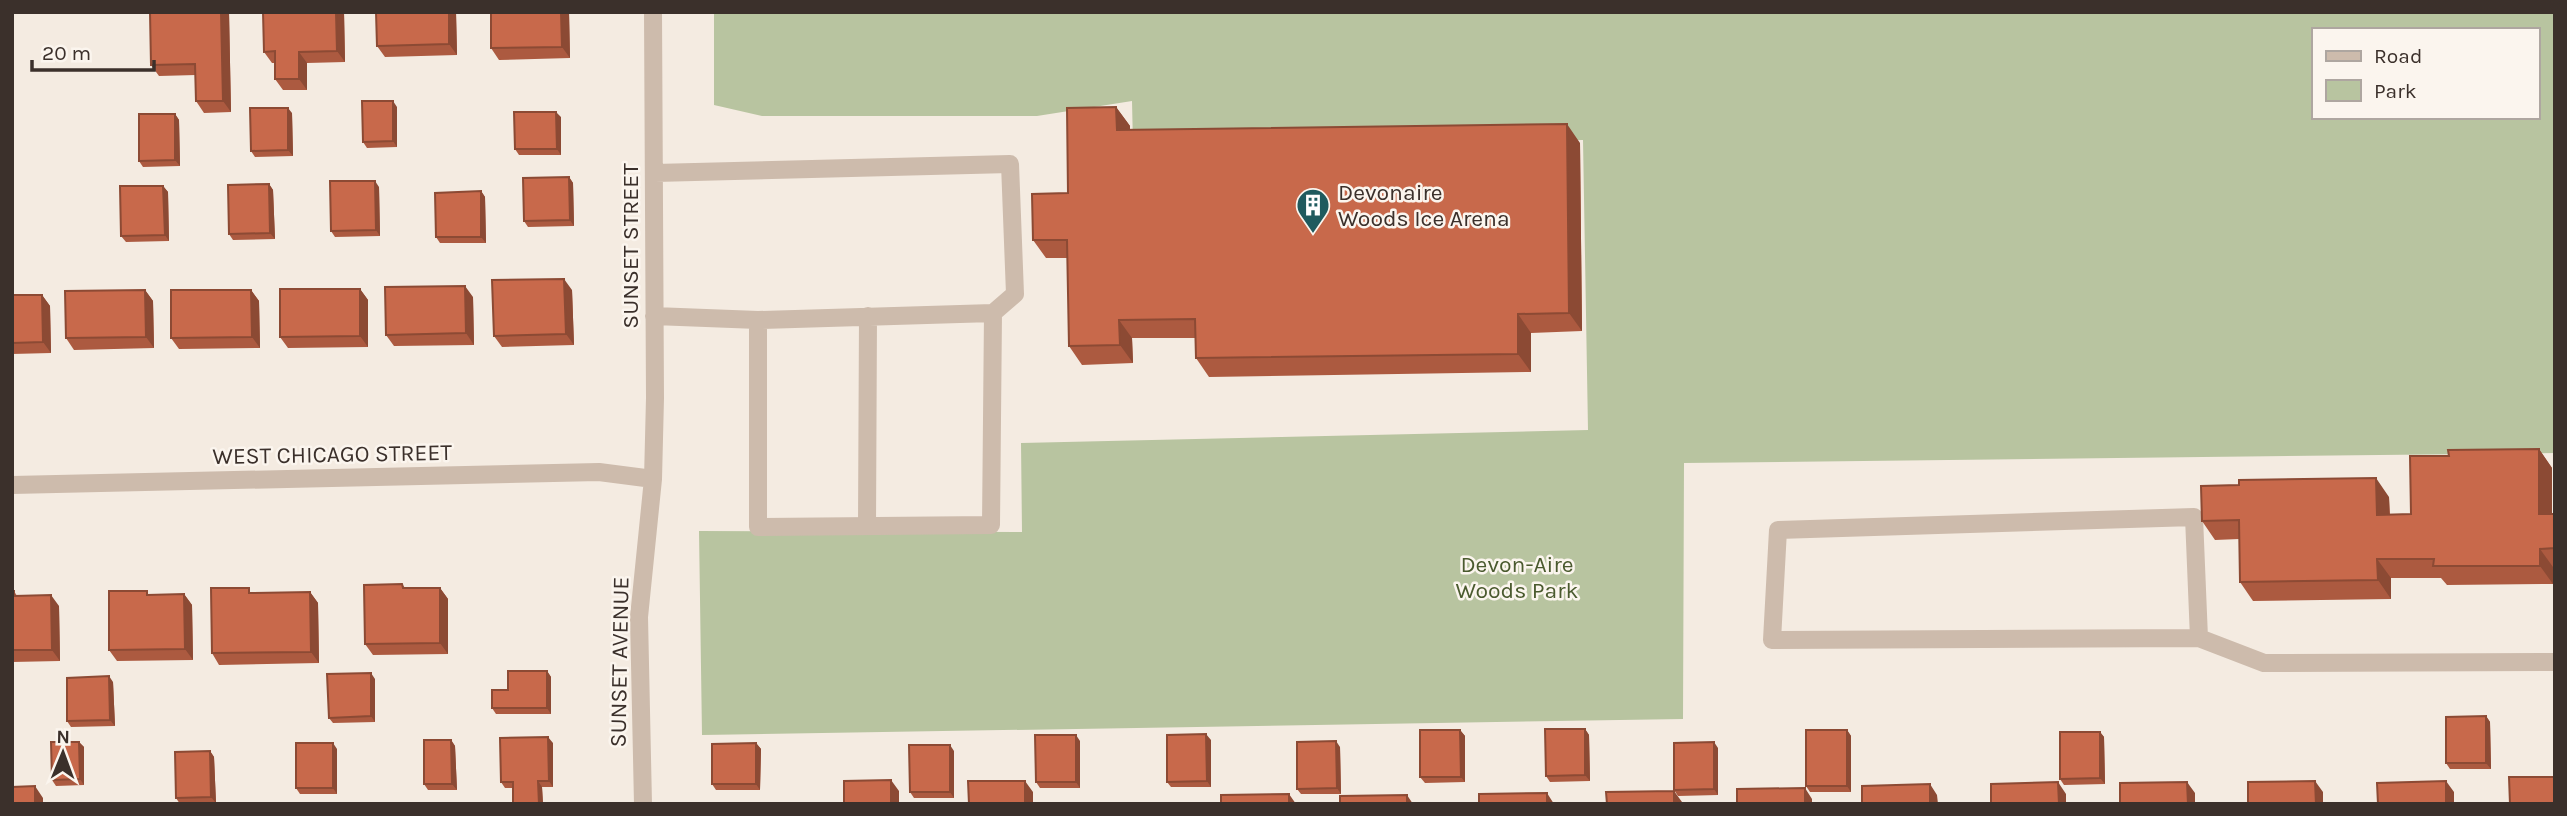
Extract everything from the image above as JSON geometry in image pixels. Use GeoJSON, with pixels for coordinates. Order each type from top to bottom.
{"type":"FeatureCollection","features":[{"type":"Feature","properties":{"kind":"street","name":"SUNSET STREET"},"geometry":{"type":"LineString","coordinates":[[653,12],[653,480]]}},
{"type":"Feature","properties":{"kind":"street"},"geometry":{"type":"LineString","coordinates":[[654,316],[758,320],[993,313],[1015,294],[1010,164],[655,173]]}},
{"type":"Feature","properties":{"kind":"street"},"geometry":{"type":"LineString","coordinates":[[758,320],[758,527],[991,525],[993,313]]}},
{"type":"Feature","properties":{"kind":"street"},"geometry":{"type":"LineString","coordinates":[[867,316],[867,526]]}},
{"type":"Feature","properties":{"kind":"street","name":"WEST CHICAGO STREET"},"geometry":{"type":"LineString","coordinates":[[12,485],[600,472],[653,480]]}},
{"type":"Feature","properties":{"kind":"street","name":"SUNSET AVENUE"},"geometry":{"type":"LineString","coordinates":[[643,804],[639,617],[653,480]]}},
{"type":"Feature","properties":{"kind":"street"},"geometry":{"type":"LineString","coordinates":[[2199,638],[2193,517],[1777,530],[1772,640],[2199,638],[2264,663],[2555,662]]}},
{"type":"Feature","properties":{"kind":"green space","name":"Devon-Aire Woods Park"},"geometry":{"type":"Polygon","coordinates":[[[714,12],[2555,12],[2555,453],[1684,463],[1683,719],[702,735],[699,531],[1022,532],[1021,443],[1588,430],[1583,140],[1133,146],[1132,101],[1037,116],[762,116],[714,105],[714,12]]]}},
{"type":"Feature","properties":{"kind":"building"},"geometry":{"type":"Polygon","coordinates":[[[150,12],[221,12],[223,101],[196,101],[195,64],[151,65],[150,12]]]}},
{"type":"Feature","properties":{"kind":"building"},"geometry":{"type":"Polygon","coordinates":[[[263,12],[336,12],[337,51],[299,52],[299,79],[275,79],[275,51],[264,52],[263,12]]]}},
{"type":"Feature","properties":{"kind":"building"},"geometry":{"type":"Polygon","coordinates":[[[376,12],[449,12],[449,44],[377,46],[376,12]]]}},
{"type":"Feature","properties":{"kind":"building"},"geometry":{"type":"Polygon","coordinates":[[[491,12],[561,12],[562,47],[491,48],[491,12]]]}},
{"type":"Feature","properties":{"kind":"building"},"geometry":{"type":"Polygon","coordinates":[[[362,101],[393,101],[393,141],[363,142],[362,101]]]}},
{"type":"Feature","properties":{"kind":"building","name":"Devonaire Woods Ice Arena"},"geometry":{"type":"Polygon","coordinates":[[[1116,107],[1117,130],[1567,124],[1569,313],[1518,314],[1518,354],[1196,358],[1195,319],[1119,320],[1120,345],[1069,346],[1067,240],[1033,240],[1032,194],[1068,193],[1067,108],[1116,107]]]}},
{"type":"Feature","properties":{"kind":"building"},"geometry":{"type":"Polygon","coordinates":[[[250,108],[288,108],[288,150],[251,151],[250,108]]]}},
{"type":"Feature","properties":{"kind":"building"},"geometry":{"type":"Polygon","coordinates":[[[514,112],[556,112],[557,149],[515,149],[514,112]]]}},
{"type":"Feature","properties":{"kind":"building"},"geometry":{"type":"Polygon","coordinates":[[[139,114],[175,114],[175,160],[139,161],[139,114]]]}},
{"type":"Feature","properties":{"kind":"building"},"geometry":{"type":"Polygon","coordinates":[[[569,177],[570,220],[524,221],[523,178],[569,177]]]}},
{"type":"Feature","properties":{"kind":"building"},"geometry":{"type":"Polygon","coordinates":[[[330,181],[375,181],[376,230],[331,231],[330,181]]]}},
{"type":"Feature","properties":{"kind":"building"},"geometry":{"type":"Polygon","coordinates":[[[269,184],[270,233],[229,234],[228,185],[269,184]]]}},
{"type":"Feature","properties":{"kind":"building"},"geometry":{"type":"Polygon","coordinates":[[[120,186],[163,186],[165,235],[121,236],[120,186]]]}},
{"type":"Feature","properties":{"kind":"building"},"geometry":{"type":"Polygon","coordinates":[[[481,191],[481,237],[436,237],[435,193],[481,191]]]}},
{"type":"Feature","properties":{"kind":"building"},"geometry":{"type":"Polygon","coordinates":[[[564,279],[566,334],[494,336],[492,280],[564,279]]]}},
{"type":"Feature","properties":{"kind":"building"},"geometry":{"type":"Polygon","coordinates":[[[465,286],[466,333],[386,335],[385,287],[465,286]]]}},
{"type":"Feature","properties":{"kind":"building"},"geometry":{"type":"Polygon","coordinates":[[[280,289],[360,289],[360,336],[280,337],[280,289]]]}},
{"type":"Feature","properties":{"kind":"building"},"geometry":{"type":"Polygon","coordinates":[[[145,290],[146,337],[66,338],[65,291],[145,290]]]}},
{"type":"Feature","properties":{"kind":"building"},"geometry":{"type":"Polygon","coordinates":[[[171,290],[251,290],[252,337],[171,338],[171,290]]]}},
{"type":"Feature","properties":{"kind":"building"},"geometry":{"type":"Polygon","coordinates":[[[12,295],[42,295],[43,342],[12,343],[12,295]]]}},
{"type":"Feature","properties":{"kind":"building"},"geometry":{"type":"Polygon","coordinates":[[[2539,449],[2539,514],[2555,514],[2555,548],[2540,549],[2540,566],[2433,566],[2434,559],[2377,559],[2378,580],[2240,582],[2239,520],[2202,521],[2201,486],[2239,485],[2239,480],[2376,478],[2377,515],[2411,514],[2410,456],[2449,456],[2448,450],[2539,449]]]}},
{"type":"Feature","properties":{"kind":"building"},"geometry":{"type":"Polygon","coordinates":[[[402,584],[403,588],[440,588],[440,643],[365,644],[364,585],[402,584]]]}},
{"type":"Feature","properties":{"kind":"building"},"geometry":{"type":"Polygon","coordinates":[[[211,588],[249,588],[249,593],[310,592],[311,652],[212,653],[211,588]]]}},
{"type":"Feature","properties":{"kind":"building"},"geometry":{"type":"Polygon","coordinates":[[[12,591],[14,596],[51,595],[52,650],[12,650],[12,591]]]}},
{"type":"Feature","properties":{"kind":"building"},"geometry":{"type":"Polygon","coordinates":[[[109,591],[147,591],[147,595],[184,594],[185,649],[109,650],[109,591]]]}},
{"type":"Feature","properties":{"kind":"building"},"geometry":{"type":"Polygon","coordinates":[[[508,671],[547,671],[547,708],[492,708],[492,690],[508,690],[508,671]]]}},
{"type":"Feature","properties":{"kind":"building"},"geometry":{"type":"Polygon","coordinates":[[[371,673],[371,716],[329,718],[327,674],[371,673]]]}},
{"type":"Feature","properties":{"kind":"building"},"geometry":{"type":"Polygon","coordinates":[[[109,676],[110,720],[67,721],[67,678],[109,676]]]}},
{"type":"Feature","properties":{"kind":"building"},"geometry":{"type":"Polygon","coordinates":[[[2486,716],[2486,763],[2446,763],[2446,717],[2486,716]]]}},
{"type":"Feature","properties":{"kind":"building"},"geometry":{"type":"Polygon","coordinates":[[[1545,729],[1585,729],[1585,775],[1546,776],[1545,729]]]}},
{"type":"Feature","properties":{"kind":"building"},"geometry":{"type":"Polygon","coordinates":[[[1420,730],[1460,730],[1461,777],[1420,777],[1420,730]]]}},
{"type":"Feature","properties":{"kind":"building"},"geometry":{"type":"Polygon","coordinates":[[[1806,730],[1847,730],[1847,786],[1806,786],[1806,730]]]}},
{"type":"Feature","properties":{"kind":"building"},"geometry":{"type":"Polygon","coordinates":[[[2060,732],[2100,732],[2100,778],[2060,779],[2060,732]]]}},
{"type":"Feature","properties":{"kind":"building"},"geometry":{"type":"Polygon","coordinates":[[[1206,734],[1207,781],[1167,782],[1167,735],[1206,734]]]}},
{"type":"Feature","properties":{"kind":"building"},"geometry":{"type":"Polygon","coordinates":[[[1035,735],[1076,735],[1076,782],[1036,782],[1035,735]]]}},
{"type":"Feature","properties":{"kind":"building"},"geometry":{"type":"Polygon","coordinates":[[[548,737],[549,781],[538,781],[539,804],[513,804],[513,782],[501,782],[500,738],[548,737]]]}},
{"type":"Feature","properties":{"kind":"building"},"geometry":{"type":"Polygon","coordinates":[[[424,740],[451,740],[452,784],[424,784],[424,740]]]}},
{"type":"Feature","properties":{"kind":"building"},"geometry":{"type":"Polygon","coordinates":[[[1336,741],[1337,788],[1297,789],[1297,742],[1336,741]]]}},
{"type":"Feature","properties":{"kind":"building"},"geometry":{"type":"Polygon","coordinates":[[[51,742],[79,742],[80,779],[52,780],[51,742]]]}},
{"type":"Feature","properties":{"kind":"building"},"geometry":{"type":"Polygon","coordinates":[[[1714,742],[1714,789],[1674,790],[1674,743],[1714,742]]]}},
{"type":"Feature","properties":{"kind":"building"},"geometry":{"type":"Polygon","coordinates":[[[296,743],[333,743],[333,788],[296,788],[296,743]]]}},
{"type":"Feature","properties":{"kind":"building"},"geometry":{"type":"Polygon","coordinates":[[[756,743],[756,784],[712,784],[712,744],[756,743]]]}},
{"type":"Feature","properties":{"kind":"building"},"geometry":{"type":"Polygon","coordinates":[[[909,745],[950,745],[950,792],[910,792],[909,745]]]}},
{"type":"Feature","properties":{"kind":"building"},"geometry":{"type":"Polygon","coordinates":[[[210,751],[211,797],[176,798],[175,752],[210,751]]]}},
{"type":"Feature","properties":{"kind":"building"},"geometry":{"type":"Polygon","coordinates":[[[2509,777],[2555,777],[2555,804],[2510,804],[2509,777]]]}},
{"type":"Feature","properties":{"kind":"building"},"geometry":{"type":"Polygon","coordinates":[[[891,780],[891,803],[908,804],[844,804],[844,781],[891,780]]]}},
{"type":"Feature","properties":{"kind":"building"},"geometry":{"type":"Polygon","coordinates":[[[968,781],[1025,781],[1025,804],[969,804],[968,781]]]}},
{"type":"Feature","properties":{"kind":"building"},"geometry":{"type":"Polygon","coordinates":[[[2315,781],[2316,804],[2248,804],[2248,782],[2315,781]]]}},
{"type":"Feature","properties":{"kind":"building"},"geometry":{"type":"Polygon","coordinates":[[[2446,781],[2446,804],[2378,804],[2377,783],[2446,781]]]}},
{"type":"Feature","properties":{"kind":"building"},"geometry":{"type":"Polygon","coordinates":[[[2058,782],[2059,804],[1991,804],[1991,784],[2058,782]]]}},
{"type":"Feature","properties":{"kind":"building"},"geometry":{"type":"Polygon","coordinates":[[[2187,782],[2188,804],[2120,804],[2120,783],[2187,782]]]}},
{"type":"Feature","properties":{"kind":"building"},"geometry":{"type":"Polygon","coordinates":[[[1930,784],[1930,804],[1862,804],[1862,786],[1930,784]]]}},
{"type":"Feature","properties":{"kind":"building"},"geometry":{"type":"Polygon","coordinates":[[[35,786],[35,804],[12,804],[12,787],[35,786]]]}},
{"type":"Feature","properties":{"kind":"building"},"geometry":{"type":"Polygon","coordinates":[[[1805,788],[1805,804],[1737,804],[1737,789],[1805,788]]]}},
{"type":"Feature","properties":{"kind":"building"},"geometry":{"type":"Polygon","coordinates":[[[1674,791],[1674,804],[1607,804],[1606,792],[1674,791]]]}},
{"type":"Feature","properties":{"kind":"building"},"geometry":{"type":"Polygon","coordinates":[[[1547,793],[1547,804],[1479,804],[1479,794],[1547,793]]]}},
{"type":"Feature","properties":{"kind":"building"},"geometry":{"type":"Polygon","coordinates":[[[1289,794],[1289,804],[1221,804],[1221,795],[1289,794]]]}},
{"type":"Feature","properties":{"kind":"building"},"geometry":{"type":"Polygon","coordinates":[[[1407,795],[1407,804],[1340,804],[1340,796],[1407,795]]]}},
{"type":"Feature","properties":{"kind":"place","name":"Devonaire Woods Ice Arena"},"geometry":{"type":"Point","coordinates":[1313,235]}}]}
